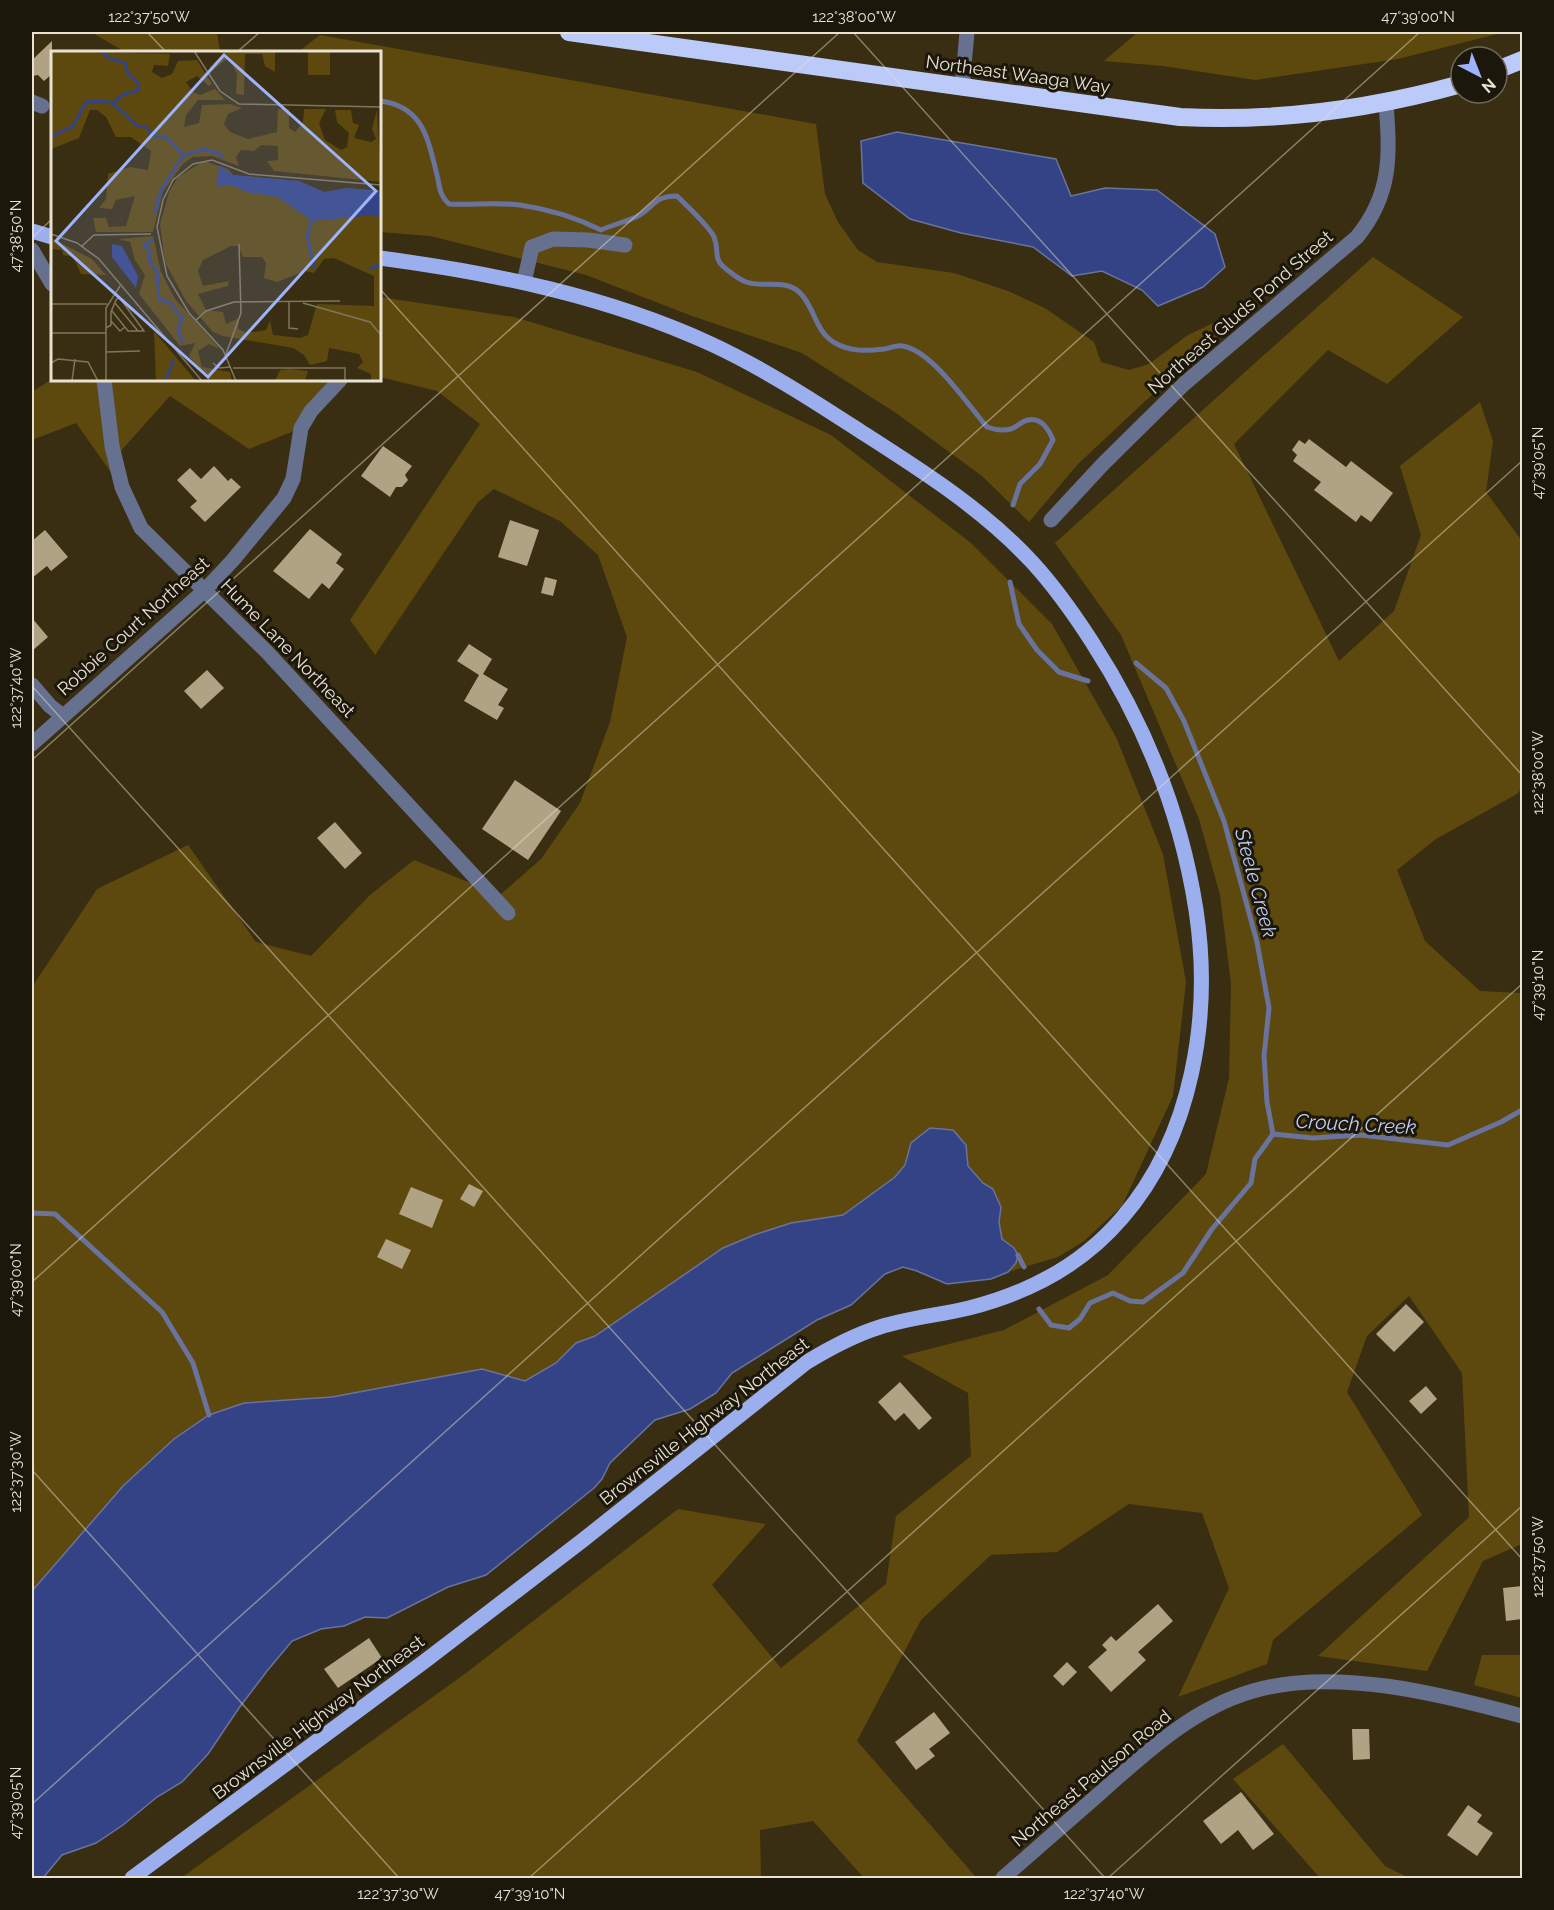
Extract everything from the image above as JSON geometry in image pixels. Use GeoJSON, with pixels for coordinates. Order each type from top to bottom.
{"type":"FeatureCollection","features":[{"type":"Feature","properties":{"kind":"highway","name":"Northeast Waaga Way"},"geometry":{"type":"LineString","coordinates":[[569,32],[1142,113],[1219,119],[1260,119],[1301,115],[1386,103],[1449,87]]}},
{"type":"Feature","properties":{"kind":"main road"},"geometry":{"type":"LineString","coordinates":[[32,231],[51,237]]}},
{"type":"Feature","properties":{"kind":"main road","name":"Brownsville Highway Northeast"},"geometry":{"type":"LineString","coordinates":[[132,1878],[444,1647],[807,1362],[840,1344],[883,1326],[970,1307],[1026,1289],[1057,1274],[1085,1254],[1125,1215],[1151,1179],[1172,1137],[1190,1078],[1200,1004],[1200,940],[1195,903],[1180,832],[1159,771],[1134,715],[1105,663],[1055,589],[1033,563],[956,496],[896,454],[749,363],[680,330],[588,299],[525,282],[381,258]]}},
{"type":"Feature","properties":{"kind":"street"},"geometry":{"type":"LineString","coordinates":[[962,88],[968,32]]}},
{"type":"Feature","properties":{"kind":"street","name":"Northeast Gluds Pond Street"},"geometry":{"type":"LineString","coordinates":[[1050,520],[1184,384],[1357,237],[1368,224],[1385,186],[1389,142],[1386,103]]}},
{"type":"Feature","properties":{"kind":"street"},"geometry":{"type":"LineString","coordinates":[[525,282],[532,247],[553,239],[625,244]]}},
{"type":"Feature","properties":{"kind":"street"},"geometry":{"type":"LineString","coordinates":[[32,250],[51,282]]}},
{"type":"Feature","properties":{"kind":"street","name":"Hume Lane Northeast"},"geometry":{"type":"LineString","coordinates":[[104,381],[112,446],[122,487],[141,528],[267,652],[508,913]]}},
{"type":"Feature","properties":{"kind":"street","name":"Robbie Court Northeast"},"geometry":{"type":"LineString","coordinates":[[32,744],[205,590],[284,498],[293,479],[301,428],[311,411],[339,381]]}},
{"type":"Feature","properties":{"kind":"street"},"geometry":{"type":"LineString","coordinates":[[32,685],[50,706],[63,716]]}},
{"type":"Feature","properties":{"kind":"street","name":"Northeast Paulson Road"},"geometry":{"type":"LineString","coordinates":[[1004,1878],[1148,1751],[1198,1715],[1252,1691],[1290,1683],[1315,1681],[1390,1686],[1522,1716]]}},
{"type":"Feature","properties":{"kind":"shaded area"},"geometry":{"type":"Polygon","coordinates":[[[91,32],[217,32],[220,51],[123,51],[91,32]]]}},
{"type":"Feature","properties":{"kind":"shaded area"},"geometry":{"type":"Polygon","coordinates":[[[1138,32],[1505,32],[1398,59],[1255,80],[1163,66],[1104,61],[1138,32]]]}},
{"type":"Feature","properties":{"kind":"shaded area"},"geometry":{"type":"Polygon","coordinates":[[[320,35],[816,124],[825,194],[838,222],[858,250],[877,262],[954,273],[1008,291],[1045,308],[1094,342],[1101,362],[1129,370],[1149,364],[1188,335],[1213,323],[1218,336],[1078,464],[1029,522],[982,476],[896,413],[802,353],[692,316],[586,275],[430,236],[381,232],[381,51],[299,51],[320,35]]]}},
{"type":"Feature","properties":{"kind":"shaded area"},"geometry":{"type":"Polygon","coordinates":[[[1373,257],[1463,317],[1387,384],[1328,350],[1234,444],[1339,661],[1394,611],[1421,535],[1400,466],[1480,402],[1493,441],[1486,492],[1522,541],[1522,788],[1517,794],[1436,839],[1397,870],[1425,941],[1480,991],[1522,993],[1522,1544],[1483,1561],[1427,1671],[1318,1656],[1469,1517],[1462,1373],[1409,1296],[1367,1336],[1347,1392],[1422,1515],[1273,1640],[1267,1664],[1178,1697],[1229,1588],[1202,1513],[1129,1504],[1057,1552],[991,1555],[921,1620],[857,1741],[975,1876],[972,1878],[864,1878],[813,1821],[760,1830],[761,1878],[181,1878],[466,1673],[678,1509],[766,1524],[712,1585],[781,1668],[886,1584],[896,1516],[971,1456],[968,1393],[902,1356],[1004,1330],[1108,1275],[1206,1174],[1229,1078],[1231,984],[1220,895],[1199,819],[1121,635],[1055,543],[1373,257]]]}},
{"type":"Feature","properties":{"kind":"shaded area"},"geometry":{"type":"Polygon","coordinates":[[[381,297],[514,317],[697,372],[831,435],[971,543],[1052,624],[1116,737],[1163,854],[1186,982],[1173,1096],[1122,1206],[1084,1241],[1058,1257],[991,1279],[947,1284],[903,1267],[885,1274],[851,1305],[817,1320],[732,1373],[716,1393],[690,1409],[655,1420],[610,1463],[602,1479],[594,1488],[486,1575],[448,1587],[387,1618],[365,1617],[344,1626],[321,1629],[292,1641],[239,1708],[208,1754],[182,1782],[157,1797],[123,1825],[96,1843],[62,1855],[43,1878],[32,1878],[32,987],[97,889],[188,845],[256,942],[311,956],[370,895],[414,860],[500,895],[541,859],[580,803],[610,722],[627,637],[598,555],[560,521],[494,489],[478,502],[375,655],[350,620],[480,424],[437,391],[381,377],[381,297]]]}},
{"type":"Feature","properties":{"kind":"shaded area"},"geometry":{"type":"Polygon","coordinates":[[[51,380],[345,381],[294,431],[249,449],[170,396],[119,453],[125,492],[76,423],[32,440],[32,392],[51,380]]]}},
{"type":"Feature","properties":{"kind":"shaded area"},"geometry":{"type":"Polygon","coordinates":[[[1482,1655],[1522,1655],[1522,1698],[1474,1685],[1482,1655]]]}},
{"type":"Feature","properties":{"kind":"shaded area"},"geometry":{"type":"Polygon","coordinates":[[[1283,1744],[1385,1866],[1409,1878],[1320,1878],[1233,1779],[1283,1744]]]}},
{"type":"Feature","properties":{"kind":"water"},"geometry":{"type":"Polygon","coordinates":[[[897,132],[1056,159],[1071,196],[1105,188],[1157,190],[1215,234],[1225,267],[1203,287],[1158,306],[1142,290],[1102,271],[1072,276],[1033,247],[961,233],[910,219],[863,183],[861,141],[897,132]]]}},
{"type":"Feature","properties":{"kind":"water"},"geometry":{"type":"Polygon","coordinates":[[[930,1128],[953,1130],[966,1145],[968,1166],[983,1183],[993,1189],[1001,1207],[999,1222],[1002,1239],[1014,1248],[1018,1255],[1016,1263],[1008,1272],[991,1279],[947,1284],[903,1267],[885,1274],[851,1305],[817,1320],[732,1373],[716,1393],[690,1409],[655,1420],[610,1463],[602,1479],[594,1488],[486,1575],[448,1587],[387,1618],[365,1617],[344,1626],[321,1629],[292,1641],[239,1708],[208,1754],[182,1782],[157,1797],[123,1825],[96,1843],[62,1855],[43,1878],[32,1878],[32,1591],[123,1486],[174,1439],[209,1415],[244,1403],[332,1397],[482,1369],[525,1381],[556,1363],[576,1343],[595,1336],[723,1248],[791,1223],[843,1215],[895,1177],[905,1165],[911,1143],[930,1128]]]}},
{"type":"Feature","properties":{"kind":"building"},"geometry":{"type":"Polygon","coordinates":[[[52,41],[51,75],[44,81],[38,75],[32,76],[32,60],[52,41]]]}},
{"type":"Feature","properties":{"kind":"building"},"geometry":{"type":"Polygon","coordinates":[[[1309,439],[1346,467],[1351,461],[1393,493],[1371,522],[1361,515],[1356,522],[1314,490],[1321,482],[1293,461],[1297,455],[1292,450],[1299,440],[1305,444],[1309,439]]]}},
{"type":"Feature","properties":{"kind":"building"},"geometry":{"type":"Polygon","coordinates":[[[383,446],[412,466],[405,475],[408,480],[402,487],[396,487],[390,497],[361,476],[383,446]]]}},
{"type":"Feature","properties":{"kind":"building"},"geometry":{"type":"Polygon","coordinates":[[[214,466],[228,481],[231,478],[241,487],[205,522],[190,507],[197,501],[177,480],[190,468],[201,479],[214,466]]]}},
{"type":"Feature","properties":{"kind":"building"},"geometry":{"type":"Polygon","coordinates":[[[510,520],[539,530],[527,566],[498,557],[510,520]]]}},
{"type":"Feature","properties":{"kind":"building"},"geometry":{"type":"Polygon","coordinates":[[[310,529],[342,554],[336,563],[344,569],[329,589],[322,583],[309,599],[273,571],[310,529]]]}},
{"type":"Feature","properties":{"kind":"building"},"geometry":{"type":"Polygon","coordinates":[[[45,530],[68,557],[51,571],[47,566],[32,578],[32,541],[45,530]]]}},
{"type":"Feature","properties":{"kind":"building"},"geometry":{"type":"Polygon","coordinates":[[[545,577],[557,580],[553,596],[541,593],[545,577]]]}},
{"type":"Feature","properties":{"kind":"building"},"geometry":{"type":"Polygon","coordinates":[[[32,618],[48,637],[32,651],[32,618]]]}},
{"type":"Feature","properties":{"kind":"building"},"geometry":{"type":"Polygon","coordinates":[[[469,644],[492,659],[483,674],[508,689],[498,705],[504,708],[497,720],[464,701],[479,675],[457,661],[469,644]]]}},
{"type":"Feature","properties":{"kind":"building"},"geometry":{"type":"Polygon","coordinates":[[[207,670],[224,688],[201,709],[184,691],[207,670]]]}},
{"type":"Feature","properties":{"kind":"building"},"geometry":{"type":"Polygon","coordinates":[[[515,780],[561,811],[528,860],[482,829],[515,780]]]}},
{"type":"Feature","properties":{"kind":"building"},"geometry":{"type":"Polygon","coordinates":[[[335,822],[362,853],[345,869],[317,838],[335,822]]]}},
{"type":"Feature","properties":{"kind":"building"},"geometry":{"type":"Polygon","coordinates":[[[469,1184],[483,1191],[474,1207],[460,1199],[469,1184]]]}},
{"type":"Feature","properties":{"kind":"building"},"geometry":{"type":"Polygon","coordinates":[[[411,1187],[443,1200],[432,1228],[399,1214],[411,1187]]]}},
{"type":"Feature","properties":{"kind":"building"},"geometry":{"type":"Polygon","coordinates":[[[386,1239],[411,1250],[402,1269],[377,1257],[386,1239]]]}},
{"type":"Feature","properties":{"kind":"building"},"geometry":{"type":"Polygon","coordinates":[[[1406,1304],[1424,1322],[1394,1352],[1376,1334],[1406,1304]]]}},
{"type":"Feature","properties":{"kind":"building"},"geometry":{"type":"Polygon","coordinates":[[[900,1382],[932,1418],[919,1430],[904,1413],[895,1421],[878,1402],[900,1382]]]}},
{"type":"Feature","properties":{"kind":"building"},"geometry":{"type":"Polygon","coordinates":[[[1426,1386],[1437,1399],[1421,1414],[1409,1401],[1426,1386]]]}},
{"type":"Feature","properties":{"kind":"building"},"geometry":{"type":"Polygon","coordinates":[[[1522,1586],[1522,1619],[1506,1621],[1503,1588],[1522,1586]]]}},
{"type":"Feature","properties":{"kind":"building"},"geometry":{"type":"Polygon","coordinates":[[[1158,1604],[1173,1621],[1138,1652],[1146,1660],[1111,1692],[1088,1667],[1107,1650],[1102,1645],[1111,1636],[1116,1641],[1158,1604]]]}},
{"type":"Feature","properties":{"kind":"building"},"geometry":{"type":"Polygon","coordinates":[[[369,1638],[382,1658],[338,1688],[324,1669],[369,1638]]]}},
{"type":"Feature","properties":{"kind":"building"},"geometry":{"type":"Polygon","coordinates":[[[1067,1662],[1077,1672],[1063,1686],[1053,1676],[1067,1662]]]}},
{"type":"Feature","properties":{"kind":"building"},"geometry":{"type":"Polygon","coordinates":[[[934,1712],[950,1733],[929,1749],[935,1756],[916,1770],[895,1742],[934,1712]]]}},
{"type":"Feature","properties":{"kind":"building"},"geometry":{"type":"Polygon","coordinates":[[[1352,1729],[1369,1729],[1370,1759],[1353,1760],[1352,1729]]]}},
{"type":"Feature","properties":{"kind":"building"},"geometry":{"type":"Polygon","coordinates":[[[1241,1792],[1274,1834],[1253,1850],[1238,1830],[1221,1844],[1203,1821],[1241,1792]]]}},
{"type":"Feature","properties":{"kind":"building"},"geometry":{"type":"Polygon","coordinates":[[[1468,1805],[1482,1815],[1477,1822],[1493,1833],[1477,1856],[1447,1835],[1468,1805]]]}},
{"type":"Feature","properties":{"kind":"waterway","name":"Steele Creek"},"geometry":{"type":"LineString","coordinates":[[381,101],[406,110],[421,126],[430,149],[440,191],[449,204],[520,205],[571,217],[601,230],[642,214],[658,200],[677,196],[712,233],[718,259],[724,267],[752,284],[794,288],[808,304],[823,332],[835,343],[859,350],[878,350],[900,346],[913,350],[937,367],[987,427],[1005,430],[1028,420],[1041,422],[1053,440],[1040,464],[1020,484],[1013,505]]}},
{"type":"Feature","properties":{"kind":"waterway","name":"Steele Creek"},"geometry":{"type":"LineString","coordinates":[[1010,582],[1019,624],[1037,650],[1059,672],[1088,681]]}},
{"type":"Feature","properties":{"kind":"waterway","name":"Steele Creek"},"geometry":{"type":"LineString","coordinates":[[1136,663],[1166,688],[1184,721],[1224,821],[1257,942],[1269,1008],[1264,1056],[1267,1102],[1273,1134]]}},
{"type":"Feature","properties":{"kind":"waterway","name":"Crouch Creek"},"geometry":{"type":"LineString","coordinates":[[1273,1134],[1313,1138],[1361,1135],[1448,1145],[1501,1122],[1522,1110]]}},
{"type":"Feature","properties":{"kind":"waterway","name":"Crouch Creek"},"geometry":{"type":"LineString","coordinates":[[1039,1309],[1051,1325],[1069,1328],[1080,1319],[1090,1303],[1113,1293],[1130,1301],[1143,1302],[1183,1273],[1212,1229],[1251,1183],[1255,1159],[1273,1134]]}},
{"type":"Feature","properties":{"kind":"waterway"},"geometry":{"type":"LineString","coordinates":[[32,1213],[55,1214],[162,1312],[193,1363],[209,1415]]}},
{"type":"Feature","properties":{"kind":"waterway","name":"Crouch Creek"},"geometry":{"type":"LineString","coordinates":[[1018,1255],[1024,1267]]}}]}
